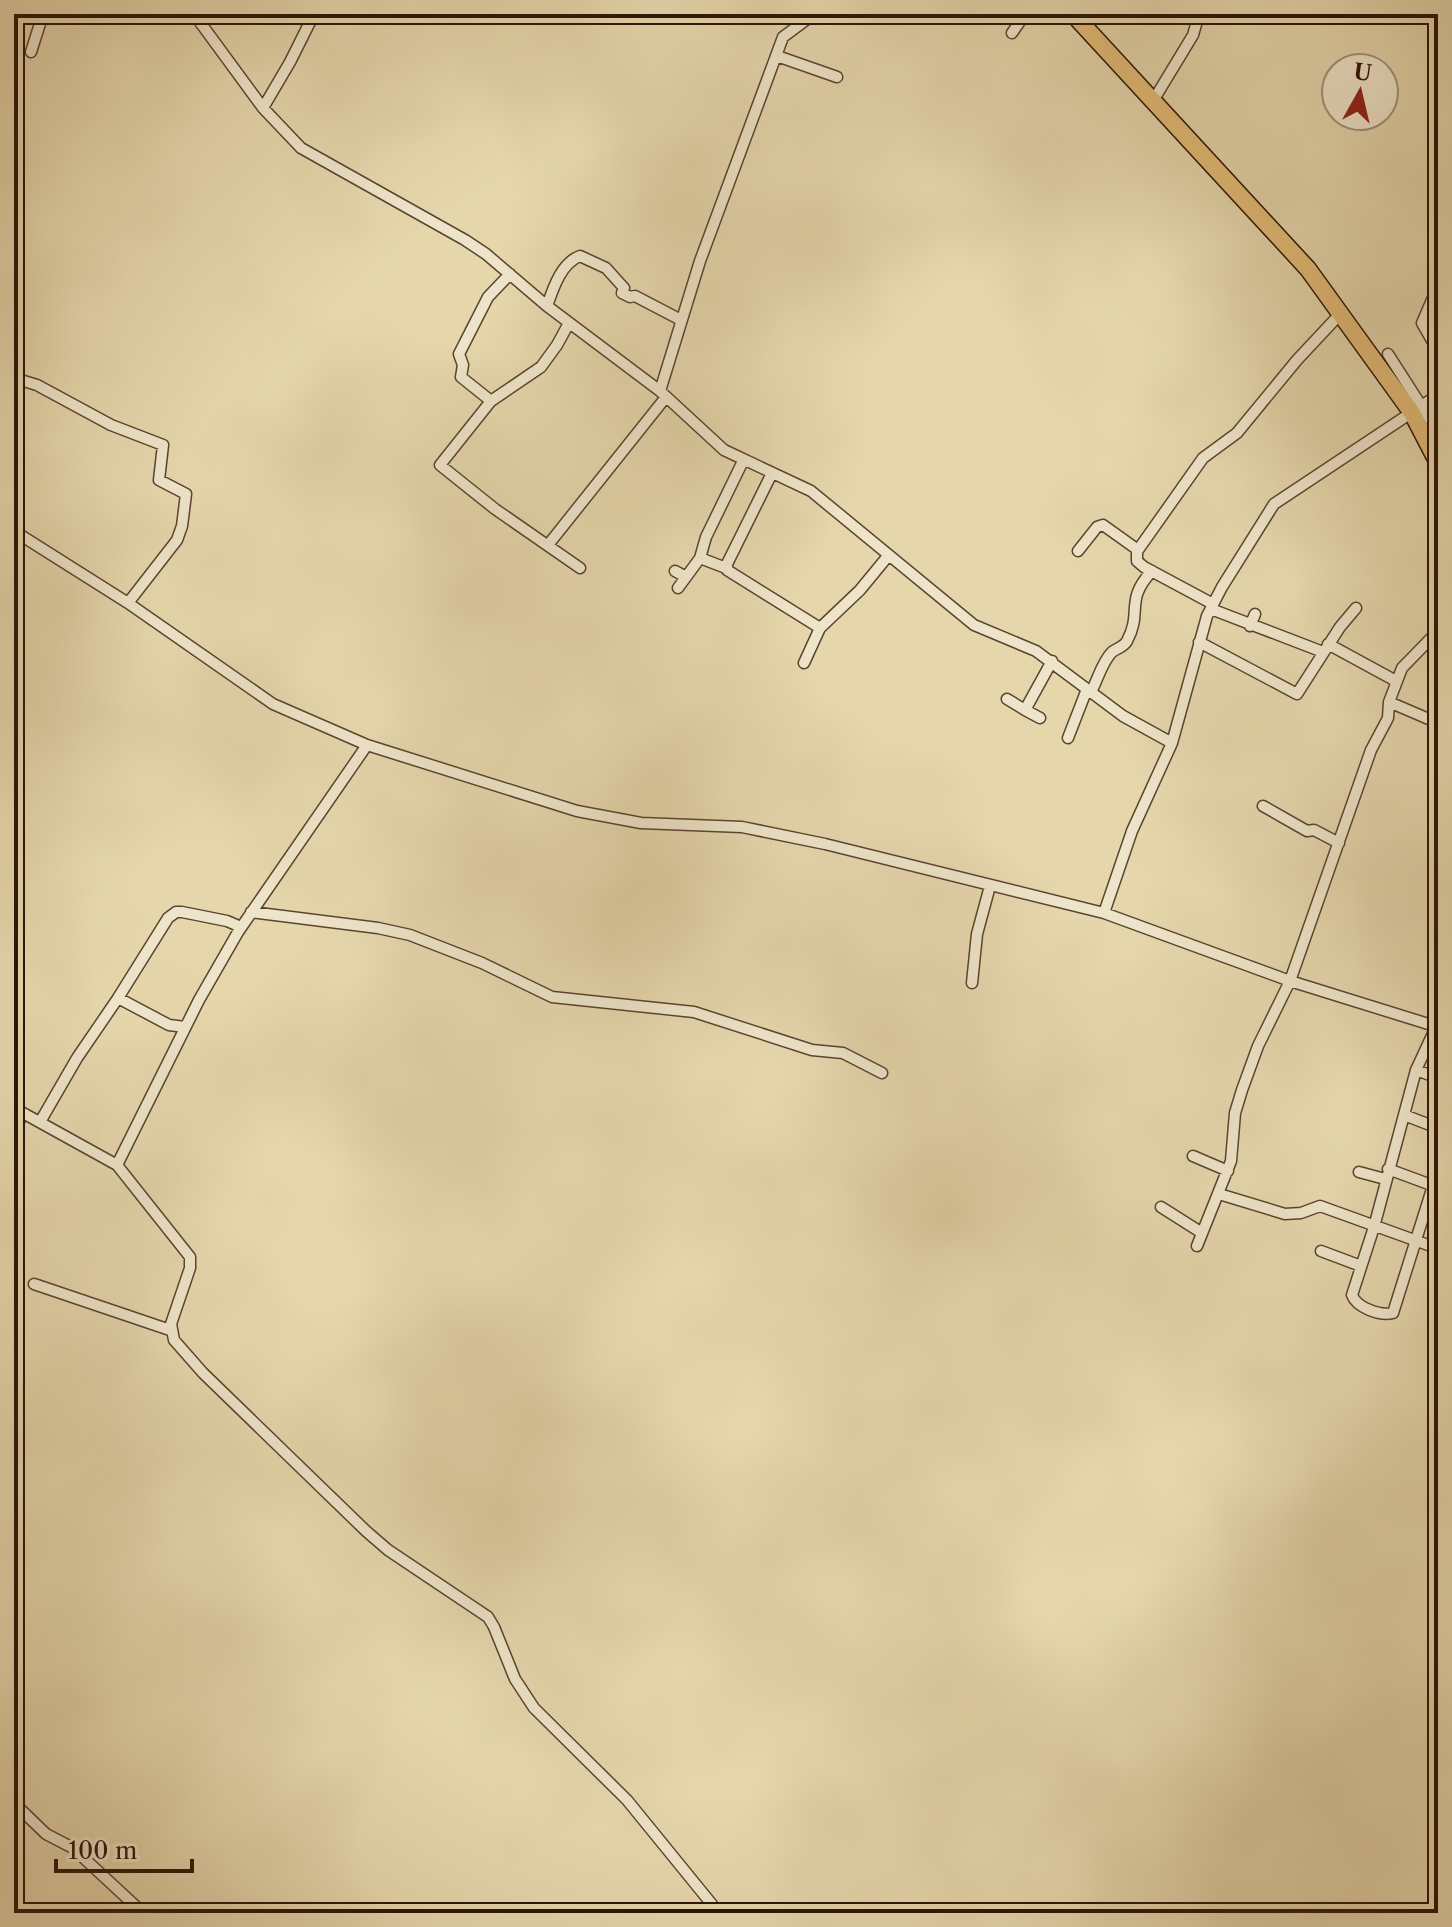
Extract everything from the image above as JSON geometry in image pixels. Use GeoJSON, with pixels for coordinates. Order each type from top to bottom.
{"type":"FeatureCollection","features":[{"type":"Feature","properties":{"kind":"main road"},"geometry":{"type":"LineString","coordinates":[[1073,14],[1285,243],[1417,410],[1438,463]]}},
{"type":"Feature","properties":{"kind":"street"},"geometry":{"type":"LineString","coordinates":[[31,52],[43,14]]}},
{"type":"Feature","properties":{"kind":"street"},"geometry":{"type":"LineString","coordinates":[[194,14],[263,108],[304,149],[465,240],[663,394],[713,442],[743,461],[811,491],[974,625],[1036,651],[1123,716],[1172,743]]}},
{"type":"Feature","properties":{"kind":"street"},"geometry":{"type":"LineString","coordinates":[[205,26],[213,14]]}},
{"type":"Feature","properties":{"kind":"street"},"geometry":{"type":"LineString","coordinates":[[263,108],[314,14]]}},
{"type":"Feature","properties":{"kind":"street"},"geometry":{"type":"LineString","coordinates":[[548,545],[663,394],[681,320],[700,261],[786,33],[814,14]]}},
{"type":"Feature","properties":{"kind":"street"},"geometry":{"type":"LineString","coordinates":[[1012,33],[1025,14]]}},
{"type":"Feature","properties":{"kind":"street"},"geometry":{"type":"LineString","coordinates":[[1153,101],[1193,35],[1199,14]]}},
{"type":"Feature","properties":{"kind":"street"},"geometry":{"type":"LineString","coordinates":[[777,56],[837,77]]}},
{"type":"Feature","properties":{"kind":"street"},"geometry":{"type":"LineString","coordinates":[[547,306],[561,274],[570,261],[580,256],[606,268],[624,288],[622,293],[635,296],[681,320]]}},
{"type":"Feature","properties":{"kind":"street"},"geometry":{"type":"LineString","coordinates":[[491,401],[463,379],[459,354],[488,297],[510,274]]}},
{"type":"Feature","properties":{"kind":"street"},"geometry":{"type":"LineString","coordinates":[[1437,347],[1422,323],[1438,286]]}},
{"type":"Feature","properties":{"kind":"street"},"geometry":{"type":"LineString","coordinates":[[1341,313],[1297,360],[1237,433],[1203,458],[1137,550],[1138,562],[1250,626],[1326,648],[1396,681]]}},
{"type":"Feature","properties":{"kind":"street"},"geometry":{"type":"LineString","coordinates":[[569,323],[541,367],[491,401],[440,465],[495,509],[580,568]]}},
{"type":"Feature","properties":{"kind":"street"},"geometry":{"type":"LineString","coordinates":[[1388,354],[1417,410],[1438,432]]}},
{"type":"Feature","properties":{"kind":"street"},"geometry":{"type":"LineString","coordinates":[[14,378],[37,385],[111,425],[163,445],[159,480],[186,494],[182,526],[177,540],[128,603]]}},
{"type":"Feature","properties":{"kind":"street"},"geometry":{"type":"LineString","coordinates":[[1104,913],[1132,831],[1172,743],[1199,642],[1212,607],[1274,504],[1438,395]]}},
{"type":"Feature","properties":{"kind":"street"},"geometry":{"type":"LineString","coordinates":[[678,588],[700,558],[706,537],[743,461]]}},
{"type":"Feature","properties":{"kind":"street"},"geometry":{"type":"LineString","coordinates":[[726,568],[772,473]]}},
{"type":"Feature","properties":{"kind":"street"},"geometry":{"type":"LineString","coordinates":[[1078,551],[1097,527],[1103,525],[1137,550]]}},
{"type":"Feature","properties":{"kind":"street"},"geometry":{"type":"LineString","coordinates":[[14,531],[128,603],[273,704],[367,745],[577,811],[636,822],[742,827],[825,844],[1104,913],[1290,981],[1437,1027],[1416,1070],[1374,1227],[1352,1295],[1357,1304],[1390,1315],[1393,1313],[1438,1170]]}},
{"type":"Feature","properties":{"kind":"street"},"geometry":{"type":"LineString","coordinates":[[804,663],[820,628],[860,590],[888,556]]}},
{"type":"Feature","properties":{"kind":"street"},"geometry":{"type":"LineString","coordinates":[[700,558],[726,568],[820,628]]}},
{"type":"Feature","properties":{"kind":"street"},"geometry":{"type":"LineString","coordinates":[[675,571],[686,577]]}},
{"type":"Feature","properties":{"kind":"street"},"geometry":{"type":"LineString","coordinates":[[1068,738],[1089,690],[1110,655],[1127,640],[1135,612],[1133,601],[1141,582],[1152,571]]}},
{"type":"Feature","properties":{"kind":"street"},"geometry":{"type":"LineString","coordinates":[[1199,642],[1297,694],[1356,608]]}},
{"type":"Feature","properties":{"kind":"street"},"geometry":{"type":"LineString","coordinates":[[1250,626],[1255,614]]}},
{"type":"Feature","properties":{"kind":"street"},"geometry":{"type":"LineString","coordinates":[[1197,1246],[1228,1171],[1233,1153],[1237,1104],[1258,1046],[1290,981],[1371,750],[1388,718],[1389,702],[1396,681],[1413,655],[1438,631]]}},
{"type":"Feature","properties":{"kind":"street"},"geometry":{"type":"LineString","coordinates":[[1025,710],[1052,661]]}},
{"type":"Feature","properties":{"kind":"street"},"geometry":{"type":"LineString","coordinates":[[1007,699],[1040,718]]}},
{"type":"Feature","properties":{"kind":"street"},"geometry":{"type":"LineString","coordinates":[[1389,702],[1438,723]]}},
{"type":"Feature","properties":{"kind":"street"},"geometry":{"type":"LineString","coordinates":[[117,1165],[185,1027],[241,927],[367,745]]}},
{"type":"Feature","properties":{"kind":"street"},"geometry":{"type":"LineString","coordinates":[[1263,806],[1307,831],[1314,830],[1339,843]]}},
{"type":"Feature","properties":{"kind":"street"},"geometry":{"type":"LineString","coordinates":[[972,983],[977,934],[990,886]]}},
{"type":"Feature","properties":{"kind":"street"},"geometry":{"type":"LineString","coordinates":[[251,912],[410,935],[482,963],[552,997],[694,1012],[812,1050],[845,1053],[882,1073]]}},
{"type":"Feature","properties":{"kind":"street"},"geometry":{"type":"LineString","coordinates":[[40,1122],[77,1058],[172,914],[202,915],[241,927]]}},
{"type":"Feature","properties":{"kind":"street"},"geometry":{"type":"LineString","coordinates":[[118,998],[169,1025],[185,1027]]}},
{"type":"Feature","properties":{"kind":"street"},"geometry":{"type":"LineString","coordinates":[[1416,1070],[1438,1078]]}},
{"type":"Feature","properties":{"kind":"street"},"geometry":{"type":"LineString","coordinates":[[14,1131],[19,1111],[117,1165],[190,1260],[170,1330],[176,1343],[366,1531],[388,1550],[488,1617],[515,1679],[534,1708],[627,1800],[719,1913]]}},
{"type":"Feature","properties":{"kind":"street"},"geometry":{"type":"LineString","coordinates":[[1404,1115],[1438,1128]]}},
{"type":"Feature","properties":{"kind":"street"},"geometry":{"type":"LineString","coordinates":[[1193,1156],[1228,1171]]}},
{"type":"Feature","properties":{"kind":"street"},"geometry":{"type":"LineString","coordinates":[[1359,1172],[1387,1174],[1434,1186]]}},
{"type":"Feature","properties":{"kind":"street"},"geometry":{"type":"LineString","coordinates":[[1219,1194],[1285,1214],[1301,1213],[1320,1206],[1431,1246]]}},
{"type":"Feature","properties":{"kind":"street"},"geometry":{"type":"LineString","coordinates":[[1161,1207],[1202,1233]]}},
{"type":"Feature","properties":{"kind":"street"},"geometry":{"type":"LineString","coordinates":[[1321,1251],[1361,1266]]}},
{"type":"Feature","properties":{"kind":"street"},"geometry":{"type":"LineString","coordinates":[[34,1284],[170,1330]]}},
{"type":"Feature","properties":{"kind":"street"},"geometry":{"type":"LineString","coordinates":[[14,1803],[46,1834],[73,1848],[143,1913]]}}]}
